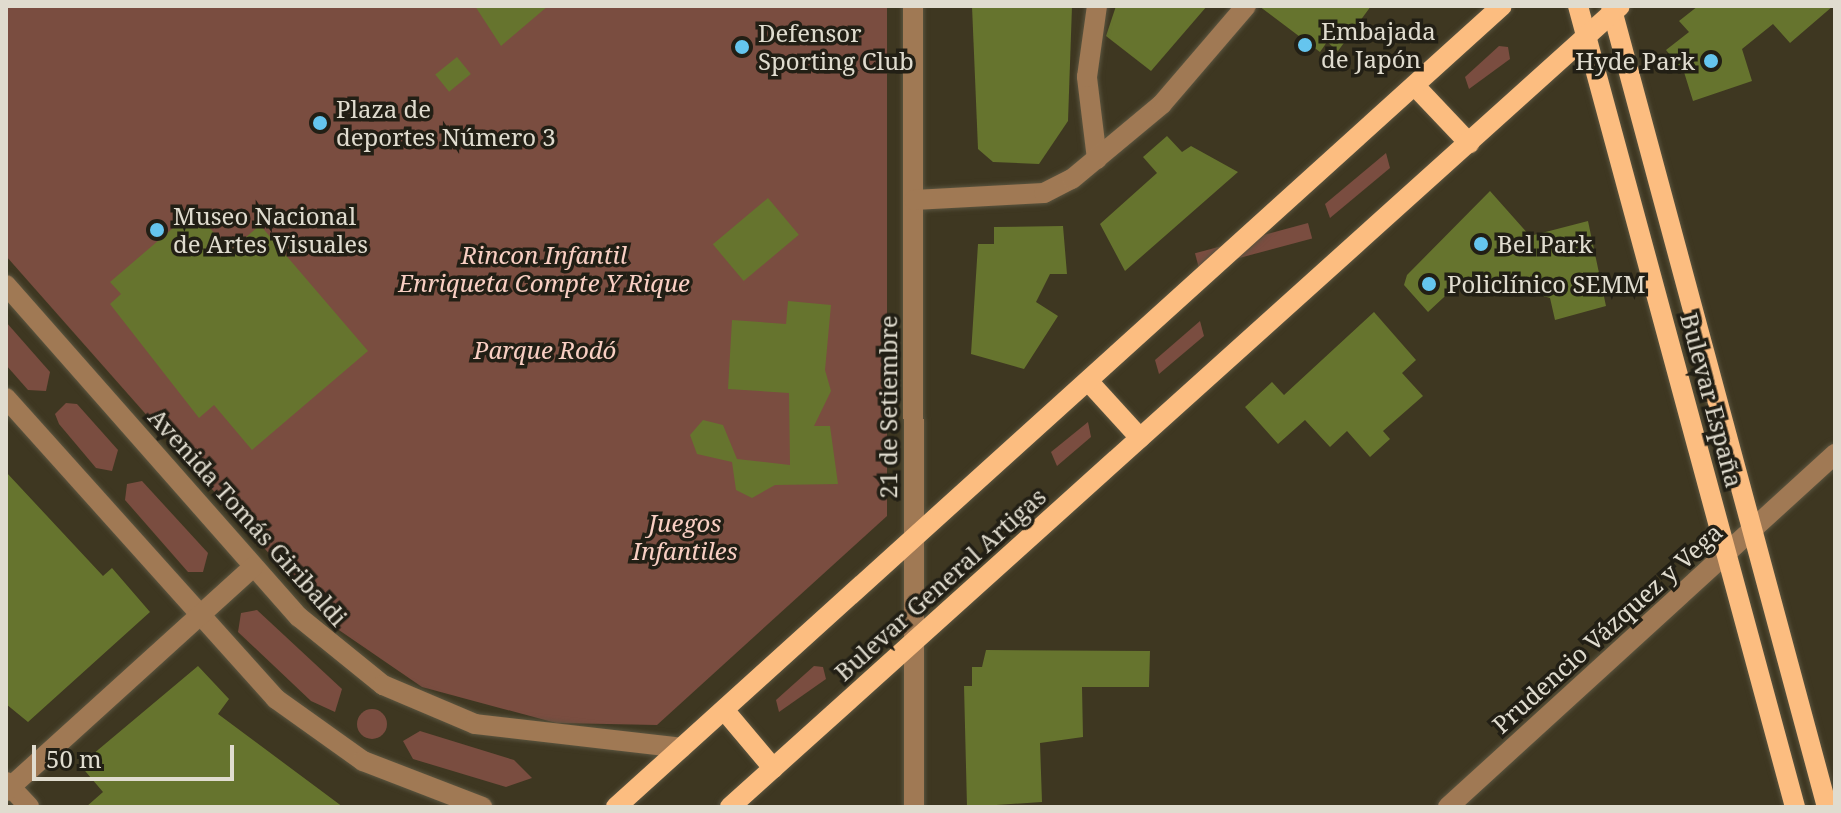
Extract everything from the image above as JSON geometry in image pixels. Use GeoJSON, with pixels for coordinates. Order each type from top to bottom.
{"type":"FeatureCollection","features":[{"type":"Feature","properties":{"kind":"main road"},"geometry":{"type":"LineString","coordinates":[[616,807],[1502,6]]}},
{"type":"Feature","properties":{"kind":"main road","name":"Bulevar España"},"geometry":{"type":"LineString","coordinates":[[1578,6],[1795,807]]}},
{"type":"Feature","properties":{"kind":"main road"},"geometry":{"type":"LineString","coordinates":[[1586,35],[1588,6]]}},
{"type":"Feature","properties":{"kind":"main road","name":"Bulevar España"},"geometry":{"type":"LineString","coordinates":[[1615,8],[1827,807]]}},
{"type":"Feature","properties":{"kind":"main road","name":"Bulevar General Artigas"},"geometry":{"type":"LineString","coordinates":[[730,807],[916,643],[1615,8]]}},
{"type":"Feature","properties":{"kind":"main road"},"geometry":{"type":"LineString","coordinates":[[1415,86],[1469,143]]}},
{"type":"Feature","properties":{"kind":"main road"},"geometry":{"type":"LineString","coordinates":[[1088,381],[1140,438]]}},
{"type":"Feature","properties":{"kind":"main road"},"geometry":{"type":"LineString","coordinates":[[725,711],[773,768]]}},
{"type":"Feature","properties":{"kind":"street","name":"21 de Setiembre"},"geometry":{"type":"LineString","coordinates":[[913,6],[914,807]]}},
{"type":"Feature","properties":{"kind":"street"},"geometry":{"type":"LineString","coordinates":[[1097,6],[1087,77],[1097,159]]}},
{"type":"Feature","properties":{"kind":"street"},"geometry":{"type":"LineString","coordinates":[[914,200],[1044,193],[1097,159],[1170,95],[1246,6]]}},
{"type":"Feature","properties":{"kind":"street","name":"Avenida Tomás Giribaldi"},"geometry":{"type":"LineString","coordinates":[[6,285],[253,567],[345,659],[421,706],[557,738],[682,748]]}},
{"type":"Feature","properties":{"kind":"street"},"geometry":{"type":"LineString","coordinates":[[6,398],[197,617],[276,699],[335,745],[453,803],[482,807]]}},
{"type":"Feature","properties":{"kind":"street","name":"Prudencio Vázquez y Vega"},"geometry":{"type":"LineString","coordinates":[[1448,807],[1835,454]]}},
{"type":"Feature","properties":{"kind":"street"},"geometry":{"type":"LineString","coordinates":[[29,807],[7,787],[253,567]]}},
{"type":"Feature","properties":{"kind":"green space","name":"Parque Rodó"},"geometry":{"type":"Polygon","coordinates":[[[6,6],[887,6],[887,516],[657,725],[556,723],[422,687],[333,626],[6,256],[6,6]]]}},
{"type":"Feature","properties":{"kind":"green space"},"geometry":{"type":"Polygon","coordinates":[[[1499,46],[1508,47],[1510,59],[1469,89],[1465,77],[1499,46]]]}},
{"type":"Feature","properties":{"kind":"green space"},"geometry":{"type":"Polygon","coordinates":[[[1386,153],[1390,168],[1330,218],[1325,204],[1386,153]]]}},
{"type":"Feature","properties":{"kind":"green space"},"geometry":{"type":"Polygon","coordinates":[[[1308,223],[1312,238],[1199,269],[1195,253],[1308,223]]]}},
{"type":"Feature","properties":{"kind":"green space"},"geometry":{"type":"Polygon","coordinates":[[[1200,321],[1204,336],[1159,374],[1155,360],[1200,321]]]}},
{"type":"Feature","properties":{"kind":"green space"},"geometry":{"type":"Polygon","coordinates":[[[6,322],[50,372],[46,391],[28,390],[6,365],[6,322]]]}},
{"type":"Feature","properties":{"kind":"green space"},"geometry":{"type":"Polygon","coordinates":[[[66,403],[77,404],[118,450],[112,471],[96,468],[59,424],[55,414],[66,403]]]}},
{"type":"Feature","properties":{"kind":"green space"},"geometry":{"type":"Polygon","coordinates":[[[1088,422],[1091,437],[1057,466],[1051,452],[1088,422]]]}},
{"type":"Feature","properties":{"kind":"green space"},"geometry":{"type":"Polygon","coordinates":[[[142,481],[208,553],[203,572],[188,572],[125,500],[127,484],[142,481]]]}},
{"type":"Feature","properties":{"kind":"green space"},"geometry":{"type":"Polygon","coordinates":[[[257,610],[342,689],[335,712],[311,701],[238,632],[241,613],[257,610]]]}},
{"type":"Feature","properties":{"kind":"green space"},"geometry":{"type":"Polygon","coordinates":[[[814,666],[823,667],[826,679],[779,712],[776,700],[814,666]]]}},
{"type":"Feature","properties":{"kind":"green space"},"geometry":{"type":"Polygon","coordinates":[[[372,709],[378,710],[386,718],[386,730],[378,738],[372,739],[366,738],[358,730],[357,724],[358,718],[366,710],[372,709]]]}},
{"type":"Feature","properties":{"kind":"green space"},"geometry":{"type":"Polygon","coordinates":[[[420,731],[514,760],[532,778],[506,787],[413,759],[403,741],[420,731]]]}},
{"type":"Feature","properties":{"kind":"building"},"geometry":{"type":"Polygon","coordinates":[[[475,6],[548,6],[501,46],[475,6]]]}},
{"type":"Feature","properties":{"kind":"building"},"geometry":{"type":"Polygon","coordinates":[[[972,6],[1072,6],[1068,121],[1039,164],[993,162],[978,149],[972,6]]]}},
{"type":"Feature","properties":{"kind":"building"},"geometry":{"type":"Polygon","coordinates":[[[1116,6],[1207,6],[1151,71],[1106,36],[1116,6]]]}},
{"type":"Feature","properties":{"kind":"building"},"geometry":{"type":"Polygon","coordinates":[[[1259,6],[1371,6],[1338,51],[1327,42],[1320,52],[1259,6]]]}},
{"type":"Feature","properties":{"kind":"building","name":"Hyde Park"},"geometry":{"type":"Polygon","coordinates":[[[1698,6],[1833,6],[1790,43],[1773,24],[1742,49],[1752,81],[1693,101],[1684,72],[1666,50],[1689,32],[1679,21],[1698,6]]]}},
{"type":"Feature","properties":{"kind":"building"},"geometry":{"type":"Polygon","coordinates":[[[457,57],[471,74],[449,92],[435,75],[457,57]]]}},
{"type":"Feature","properties":{"kind":"building"},"geometry":{"type":"Polygon","coordinates":[[[1167,136],[1182,152],[1191,146],[1238,172],[1125,271],[1100,224],[1157,173],[1143,157],[1167,136]]]}},
{"type":"Feature","properties":{"kind":"building"},"geometry":{"type":"Polygon","coordinates":[[[1490,191],[1530,236],[1588,221],[1606,306],[1555,320],[1550,298],[1480,277],[1464,292],[1457,285],[1428,312],[1404,285],[1407,275],[1490,191]]]}},
{"type":"Feature","properties":{"kind":"building"},"geometry":{"type":"Polygon","coordinates":[[[768,198],[799,235],[744,281],[713,244],[768,198]]]}},
{"type":"Feature","properties":{"kind":"building"},"geometry":{"type":"Polygon","coordinates":[[[194,210],[230,251],[260,225],[368,351],[252,450],[214,405],[199,418],[110,304],[121,294],[110,282],[194,210]]]}},
{"type":"Feature","properties":{"kind":"building"},"geometry":{"type":"Polygon","coordinates":[[[1063,226],[1067,274],[1050,274],[1036,302],[1058,316],[1024,369],[971,354],[978,244],[994,244],[994,227],[1063,226]]]}},
{"type":"Feature","properties":{"kind":"building"},"geometry":{"type":"Polygon","coordinates":[[[788,301],[831,305],[825,370],[831,391],[814,426],[830,426],[838,484],[775,485],[752,498],[736,490],[732,462],[697,454],[690,435],[703,420],[723,425],[737,459],[790,465],[789,393],[728,389],[732,320],[786,324],[788,301]]]}},
{"type":"Feature","properties":{"kind":"building"},"geometry":{"type":"Polygon","coordinates":[[[1374,312],[1416,360],[1402,373],[1423,396],[1383,431],[1390,439],[1370,457],[1347,431],[1330,447],[1305,420],[1278,444],[1245,407],[1272,382],[1284,395],[1374,312]]]}},
{"type":"Feature","properties":{"kind":"building"},"geometry":{"type":"Polygon","coordinates":[[[6,472],[103,576],[112,568],[150,612],[28,722],[6,704],[6,472]]]}},
{"type":"Feature","properties":{"kind":"building"},"geometry":{"type":"Polygon","coordinates":[[[986,650],[1150,651],[1149,687],[1082,687],[1083,737],[1040,743],[1042,802],[967,807],[964,686],[972,686],[972,667],[982,667],[986,650]]]}},
{"type":"Feature","properties":{"kind":"building"},"geometry":{"type":"Polygon","coordinates":[[[198,666],[229,699],[218,714],[343,807],[86,807],[103,792],[80,765],[198,666]]]}},
{"type":"Feature","properties":{"kind":"place","name":"Embajada de Japón"},"geometry":{"type":"Point","coordinates":[1305,45]}},
{"type":"Feature","properties":{"kind":"place","name":"Defensor Sporting Club"},"geometry":{"type":"Point","coordinates":[742,47]}},
{"type":"Feature","properties":{"kind":"place","name":"Hyde Park"},"geometry":{"type":"Point","coordinates":[1711,61]}},
{"type":"Feature","properties":{"kind":"place","name":"Plaza de deportes Número 3"},"geometry":{"type":"Point","coordinates":[320,123]}},
{"type":"Feature","properties":{"kind":"place","name":"Museo Nacional de Artes Visuales"},"geometry":{"type":"Point","coordinates":[157,230]}},
{"type":"Feature","properties":{"kind":"place","name":"Bel Park"},"geometry":{"type":"Point","coordinates":[1481,244]}},
{"type":"Feature","properties":{"kind":"place","name":"Policlínico SEMM"},"geometry":{"type":"Point","coordinates":[1429,284]}},
{"type":"Feature","properties":{"kind":"park label","name":"Rincon Infantil Enriqueta Compte Y Rique"},"geometry":{"type":"Point","coordinates":[544,269]}},
{"type":"Feature","properties":{"kind":"park label","name":"Juegos Infantiles"},"geometry":{"type":"Point","coordinates":[685,537]}}]}
